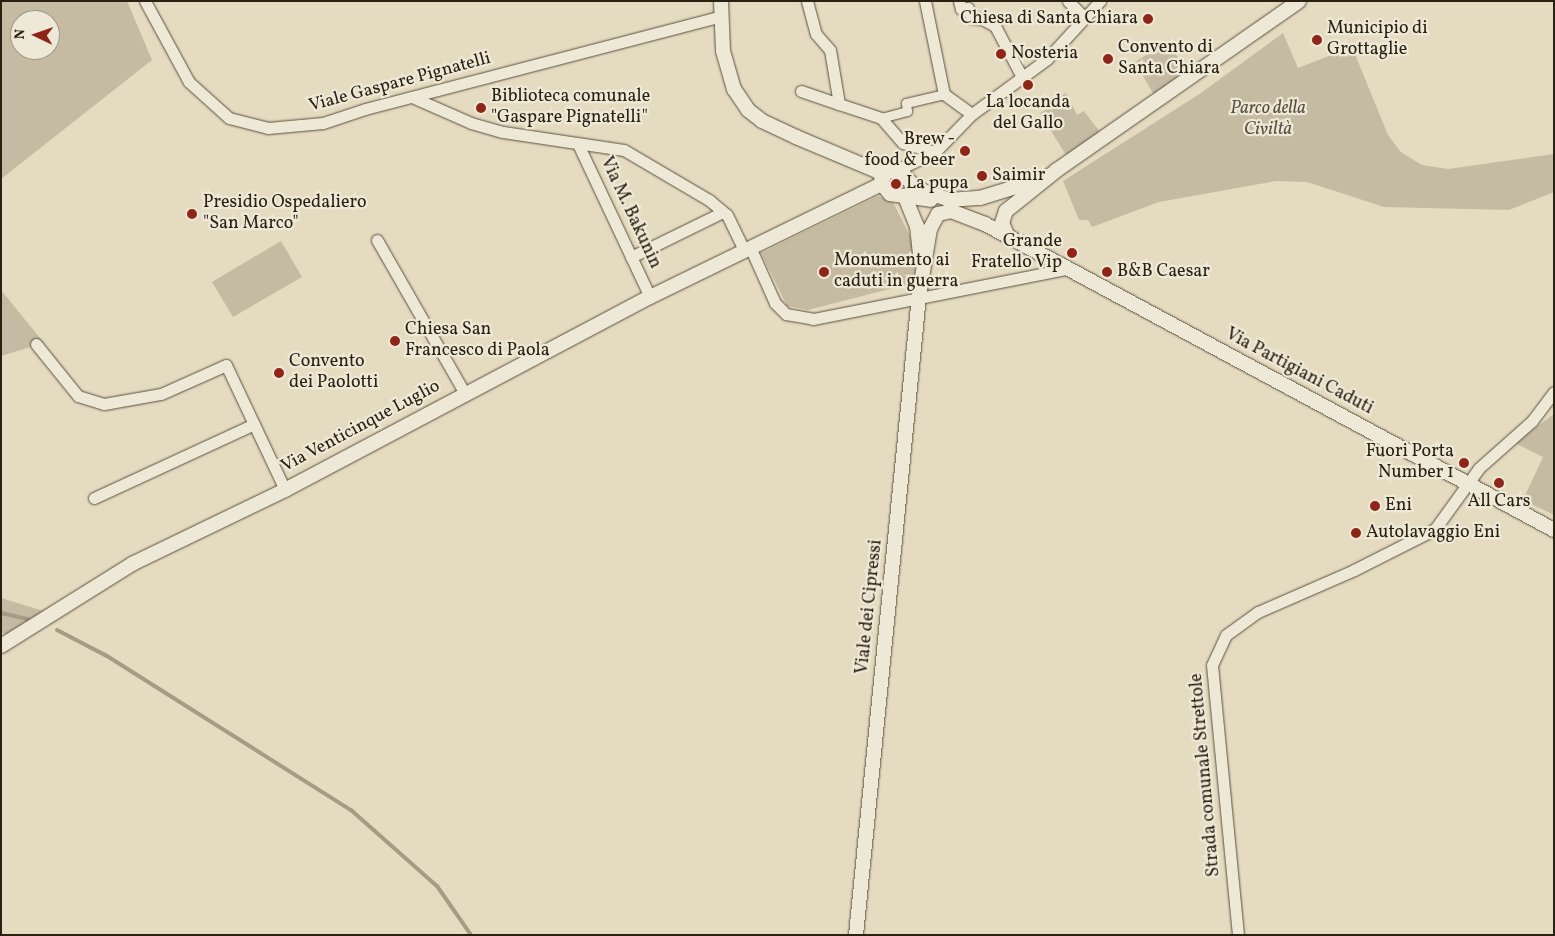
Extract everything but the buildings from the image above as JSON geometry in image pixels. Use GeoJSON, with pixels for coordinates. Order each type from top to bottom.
{"type":"FeatureCollection","features":[{"type":"Feature","properties":{"kind":"street","name":"Viale Gaspare Pignatelli"},"geometry":{"type":"LineString","coordinates":[[145,1],[190,82],[229,118],[245,124],[268,128],[323,123],[412,97],[721,16]]}},
{"type":"Feature","properties":{"kind":"street"},"geometry":{"type":"LineString","coordinates":[[721,1],[723,51],[731,79],[748,110],[762,121],[796,137],[923,192],[949,200],[980,198],[997,200],[1004,232],[1008,236]]}},
{"type":"Feature","properties":{"kind":"street"},"geometry":{"type":"LineString","coordinates":[[807,1],[816,34],[830,50],[839,104]]}},
{"type":"Feature","properties":{"kind":"street"},"geometry":{"type":"LineString","coordinates":[[925,1],[944,94],[972,114]]}},
{"type":"Feature","properties":{"kind":"street"},"geometry":{"type":"LineString","coordinates":[[958,1],[960,9],[968,8],[971,18],[982,19],[995,26],[1022,77]]}},
{"type":"Feature","properties":{"kind":"street"},"geometry":{"type":"LineString","coordinates":[[1068,1],[1083,16]]}},
{"type":"Feature","properties":{"kind":"street"},"geometry":{"type":"LineString","coordinates":[[884,176],[935,152],[972,114],[1061,45],[1083,16],[1100,1]]}},
{"type":"Feature","properties":{"kind":"street"},"geometry":{"type":"LineString","coordinates":[[984,224],[998,223],[1006,210],[1048,177],[1299,1]]}},
{"type":"Feature","properties":{"kind":"street"},"geometry":{"type":"LineString","coordinates":[[801,91],[882,118],[903,143],[935,152]]}},
{"type":"Feature","properties":{"kind":"street"},"geometry":{"type":"LineString","coordinates":[[882,118],[907,111],[906,103],[944,94]]}},
{"type":"Feature","properties":{"kind":"street"},"geometry":{"type":"LineString","coordinates":[[412,97],[471,123],[578,144],[624,150],[652,164],[723,212],[747,248],[775,303],[786,314],[796,318],[826,317],[919,296],[1066,269]]}},
{"type":"Feature","properties":{"kind":"street","name":"Via M. Bakunin"},"geometry":{"type":"LineString","coordinates":[[578,144],[650,297]]}},
{"type":"Feature","properties":{"kind":"street"},"geometry":{"type":"LineString","coordinates":[[884,176],[890,194],[932,200],[958,213]]}},
{"type":"Feature","properties":{"kind":"street","name":"Via Venticinque Luglio"},"geometry":{"type":"LineString","coordinates":[[1,646],[132,564],[285,490],[464,392],[884,176]]}},
{"type":"Feature","properties":{"kind":"street"},"geometry":{"type":"LineString","coordinates":[[980,198],[1048,177]]}},
{"type":"Feature","properties":{"kind":"street"},"geometry":{"type":"LineString","coordinates":[[905,197],[917,226],[922,282]]}},
{"type":"Feature","properties":{"kind":"street"},"geometry":{"type":"LineString","coordinates":[[922,282],[933,218],[944,211],[958,213]]}},
{"type":"Feature","properties":{"kind":"street"},"geometry":{"type":"LineString","coordinates":[[631,257],[723,212]]}},
{"type":"Feature","properties":{"kind":"street","name":"Via Partigiani Caduti"},"geometry":{"type":"LineString","coordinates":[[958,213],[1008,236],[1027,248],[1554,530]]}},
{"type":"Feature","properties":{"kind":"street"},"geometry":{"type":"LineString","coordinates":[[378,240],[464,392]]}},
{"type":"Feature","properties":{"kind":"street","name":"Viale dei Cipressi"},"geometry":{"type":"LineString","coordinates":[[856,935],[919,296],[922,282]]}},
{"type":"Feature","properties":{"kind":"street"},"geometry":{"type":"LineString","coordinates":[[36,344],[78,396],[104,404],[161,394],[226,366],[285,490]]}},
{"type":"Feature","properties":{"kind":"street","name":"Strada comunale Strettole"},"geometry":{"type":"LineString","coordinates":[[1238,935],[1212,665],[1226,635],[1258,612],[1354,570],[1435,529],[1491,454],[1532,421],[1554,392]]}},
{"type":"Feature","properties":{"kind":"street"},"geometry":{"type":"LineString","coordinates":[[94,498],[254,424]]}},
{"type":"Feature","properties":{"kind":"green space"},"geometry":{"type":"Polygon","coordinates":[[[1,1],[127,1],[152,60],[1,179],[1,1]]]}},
{"type":"Feature","properties":{"kind":"green space","name":"Parco della Civiltà"},"geometry":{"type":"Polygon","coordinates":[[[1283,33],[1298,68],[1352,47],[1388,135],[1401,152],[1422,165],[1448,169],[1554,154],[1554,192],[1509,210],[1384,207],[1307,182],[1276,181],[1159,202],[1092,227],[1088,220],[1079,220],[1063,181],[1201,93],[1283,33]]]}},
{"type":"Feature","properties":{"kind":"green space"},"geometry":{"type":"Polygon","coordinates":[[[1169,41],[1186,73],[1154,95],[1135,62],[1169,41]]]}},
{"type":"Feature","properties":{"kind":"green space"},"geometry":{"type":"Polygon","coordinates":[[[1066,93],[1077,115],[1084,111],[1100,132],[1066,155],[1040,113],[1056,104],[1055,100],[1066,93]]]}},
{"type":"Feature","properties":{"kind":"green space"},"geometry":{"type":"Polygon","coordinates":[[[878,196],[893,202],[918,252],[913,283],[808,310],[787,306],[761,253],[878,196]]]}},
{"type":"Feature","properties":{"kind":"green space"},"geometry":{"type":"Polygon","coordinates":[[[281,241],[302,277],[233,317],[212,282],[281,241]]]}},
{"type":"Feature","properties":{"kind":"green space"},"geometry":{"type":"Polygon","coordinates":[[[1,290],[44,343],[1,356],[1,290]]]}},
{"type":"Feature","properties":{"kind":"green space"},"geometry":{"type":"Polygon","coordinates":[[[1554,414],[1554,515],[1523,500],[1543,457],[1515,443],[1554,414]]]}},
{"type":"Feature","properties":{"kind":"green space"},"geometry":{"type":"Polygon","coordinates":[[[1,598],[44,611],[10,636],[1,632],[1,598]]]}},
{"type":"Feature","properties":{"kind":"waterway"},"geometry":{"type":"LineString","coordinates":[[1,613],[27,619]]}},
{"type":"Feature","properties":{"kind":"waterway"},"geometry":{"type":"LineString","coordinates":[[57,630],[107,656],[351,810],[437,886],[471,935]]}},
{"type":"Feature","properties":{"kind":"place","name":"Chiesa di Santa Chiara"},"geometry":{"type":"Point","coordinates":[1148,19]}},
{"type":"Feature","properties":{"kind":"place","name":"Municipio di Grottaglie"},"geometry":{"type":"Point","coordinates":[1317,40]}},
{"type":"Feature","properties":{"kind":"place","name":"Nosteria"},"geometry":{"type":"Point","coordinates":[1001,54]}},
{"type":"Feature","properties":{"kind":"place","name":"Convento di Santa Chiara"},"geometry":{"type":"Point","coordinates":[1108,59]}},
{"type":"Feature","properties":{"kind":"place","name":"La locanda del Gallo"},"geometry":{"type":"Point","coordinates":[1028,85]}},
{"type":"Feature","properties":{"kind":"place","name":"Biblioteca comunale \"Gaspare Pignatelli\""},"geometry":{"type":"Point","coordinates":[481,108]}},
{"type":"Feature","properties":{"kind":"place","name":"Brew - food & beer"},"geometry":{"type":"Point","coordinates":[965,151]}},
{"type":"Feature","properties":{"kind":"place","name":"Saimir"},"geometry":{"type":"Point","coordinates":[982,176]}},
{"type":"Feature","properties":{"kind":"place","name":"La pupa"},"geometry":{"type":"Point","coordinates":[896,184]}},
{"type":"Feature","properties":{"kind":"place","name":"Presidio Ospedaliero \"San Marco\""},"geometry":{"type":"Point","coordinates":[192,214]}},
{"type":"Feature","properties":{"kind":"place","name":"Grande Fratello Vip"},"geometry":{"type":"Point","coordinates":[1072,253]}},
{"type":"Feature","properties":{"kind":"place","name":"Monumento ai caduti in guerra"},"geometry":{"type":"Point","coordinates":[824,272]}},
{"type":"Feature","properties":{"kind":"place","name":"B&B Caesar"},"geometry":{"type":"Point","coordinates":[1107,272]}},
{"type":"Feature","properties":{"kind":"place","name":"Chiesa San Francesco di Paola"},"geometry":{"type":"Point","coordinates":[395,341]}},
{"type":"Feature","properties":{"kind":"place","name":"Convento dei Paolotti"},"geometry":{"type":"Point","coordinates":[279,373]}},
{"type":"Feature","properties":{"kind":"place","name":"Fuori Porta Number 1"},"geometry":{"type":"Point","coordinates":[1464,463]}},
{"type":"Feature","properties":{"kind":"place","name":"All Cars"},"geometry":{"type":"Point","coordinates":[1499,483]}},
{"type":"Feature","properties":{"kind":"place","name":"Eni"},"geometry":{"type":"Point","coordinates":[1375,506]}},
{"type":"Feature","properties":{"kind":"place","name":"Autolavaggio Eni"},"geometry":{"type":"Point","coordinates":[1356,533]}}]}
